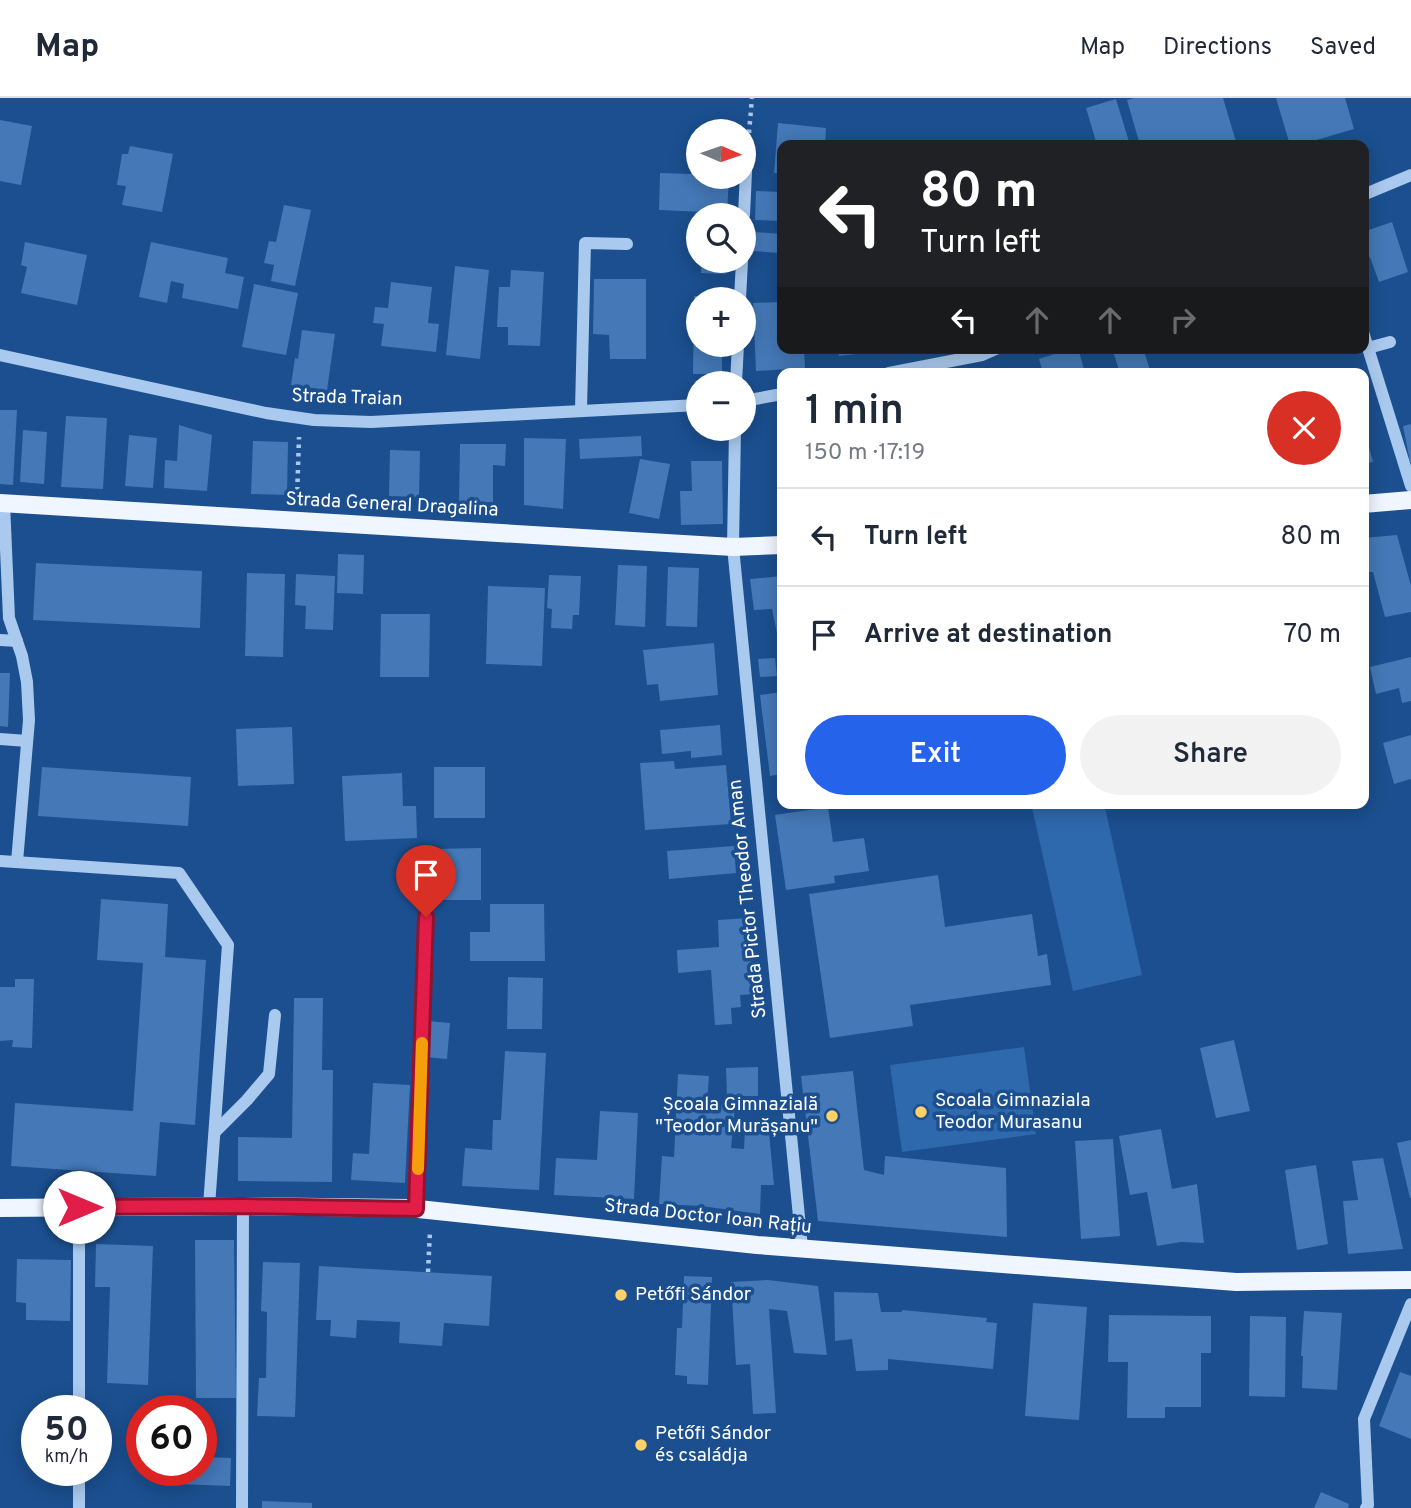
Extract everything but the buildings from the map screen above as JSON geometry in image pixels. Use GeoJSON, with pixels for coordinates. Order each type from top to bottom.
{"type":"FeatureCollection","features":[{"type":"Feature","properties":{"kind":"main road"},"geometry":{"type":"LineString","coordinates":[[1369,504],[1411,500]]}},
{"type":"Feature","properties":{"kind":"main road","name":"Strada General Dragalina"},"geometry":{"type":"LineString","coordinates":[[2,503],[733,547],[777,545]]}},
{"type":"Feature","properties":{"kind":"main road","name":"Strada Doctor Ioan Rațiu"},"geometry":{"type":"LineString","coordinates":[[0,1208],[243,1206],[424,1209],[757,1245],[1236,1282],[1411,1280]]}},
{"type":"Feature","properties":{"kind":"street"},"geometry":{"type":"LineString","coordinates":[[1369,192],[1411,175]]}},
{"type":"Feature","properties":{"kind":"street"},"geometry":{"type":"LineString","coordinates":[[581,410],[585,243],[627,244]]}},
{"type":"Feature","properties":{"kind":"street"},"geometry":{"type":"LineString","coordinates":[[1369,348],[1390,342]]}},
{"type":"Feature","properties":{"kind":"street"},"geometry":{"type":"LineString","coordinates":[[1369,351],[1411,486]]}},
{"type":"Feature","properties":{"kind":"street"},"geometry":{"type":"LineString","coordinates":[[915,368],[984,354]]}},
{"type":"Feature","properties":{"kind":"street","name":"Strada Traian"},"geometry":{"type":"LineString","coordinates":[[0,355],[266,413],[314,420],[371,422],[686,406]]}},
{"type":"Feature","properties":{"kind":"street"},"geometry":{"type":"LineString","coordinates":[[756,399],[777,395]]}},
{"type":"Feature","properties":{"kind":"street","name":"Strada Pictor Theodor Aman"},"geometry":{"type":"LineString","coordinates":[[735,441],[733,547],[802,1247]]}},
{"type":"Feature","properties":{"kind":"street"},"geometry":{"type":"LineString","coordinates":[[2,503],[9,618],[27,681],[29,720],[17,863]]}},
{"type":"Feature","properties":{"kind":"street"},"geometry":{"type":"LineString","coordinates":[[0,639],[17,640]]}},
{"type":"Feature","properties":{"kind":"street"},"geometry":{"type":"LineString","coordinates":[[0,739],[27,741]]}},
{"type":"Feature","properties":{"kind":"street"},"geometry":{"type":"LineString","coordinates":[[0,861],[178,873],[228,945],[209,1206]]}},
{"type":"Feature","properties":{"kind":"street"},"geometry":{"type":"LineString","coordinates":[[424,1209],[426,917]]}},
{"type":"Feature","properties":{"kind":"street"},"geometry":{"type":"LineString","coordinates":[[215,1132],[269,1074],[275,1015]]}},
{"type":"Feature","properties":{"kind":"street"},"geometry":{"type":"LineString","coordinates":[[242,1508],[243,1206]]}},
{"type":"Feature","properties":{"kind":"street"},"geometry":{"type":"LineString","coordinates":[[79,1207],[79,1395]]}},
{"type":"Feature","properties":{"kind":"street"},"geometry":{"type":"LineString","coordinates":[[1366,1508],[1364,1419],[1411,1304]]}},
{"type":"Feature","properties":{"kind":"street"},"geometry":{"type":"LineString","coordinates":[[79,1486],[79,1508]]}},
{"type":"Feature","properties":{"kind":"path"},"geometry":{"type":"LineString","coordinates":[[750,119],[752,98]]}},
{"type":"Feature","properties":{"kind":"path"},"geometry":{"type":"LineString","coordinates":[[297,499],[298,440]]}},
{"type":"Feature","properties":{"kind":"path"},"geometry":{"type":"LineString","coordinates":[[424,1209],[428,1272]]}},
{"type":"Feature","properties":{"kind":"shaded area"},"geometry":{"type":"Polygon","coordinates":[[[1032,809],[1105,809],[1142,975],[1073,991],[1032,809]]]}},
{"type":"Feature","properties":{"kind":"shaded area"},"geometry":{"type":"Polygon","coordinates":[[[1024,1047],[1036,1134],[902,1152],[890,1065],[1024,1047]]]}},
{"type":"Feature","properties":{"kind":"slow traffic"},"geometry":{"type":"LineString","coordinates":[[418,1169],[422,1043]]}},
{"type":"Feature","properties":{"kind":"place","name":"Scoala Gimnaziala Teodor Murasanu"},"geometry":{"type":"Point","coordinates":[921,1112]}},
{"type":"Feature","properties":{"kind":"place","name":"Școala Gimnazială \"Teodor Murășanu\""},"geometry":{"type":"Point","coordinates":[832,1116]}},
{"type":"Feature","properties":{"kind":"place","name":"Petőfi Sándor"},"geometry":{"type":"Point","coordinates":[621,1295]}},
{"type":"Feature","properties":{"kind":"place","name":"Petőfi Sándor és családja"},"geometry":{"type":"Point","coordinates":[641,1445]}},
{"type":"Feature","properties":{"kind":"route"},"geometry":{"type":"LineString","coordinates":[[79,1207],[416,1209],[426,917]]}}]}
